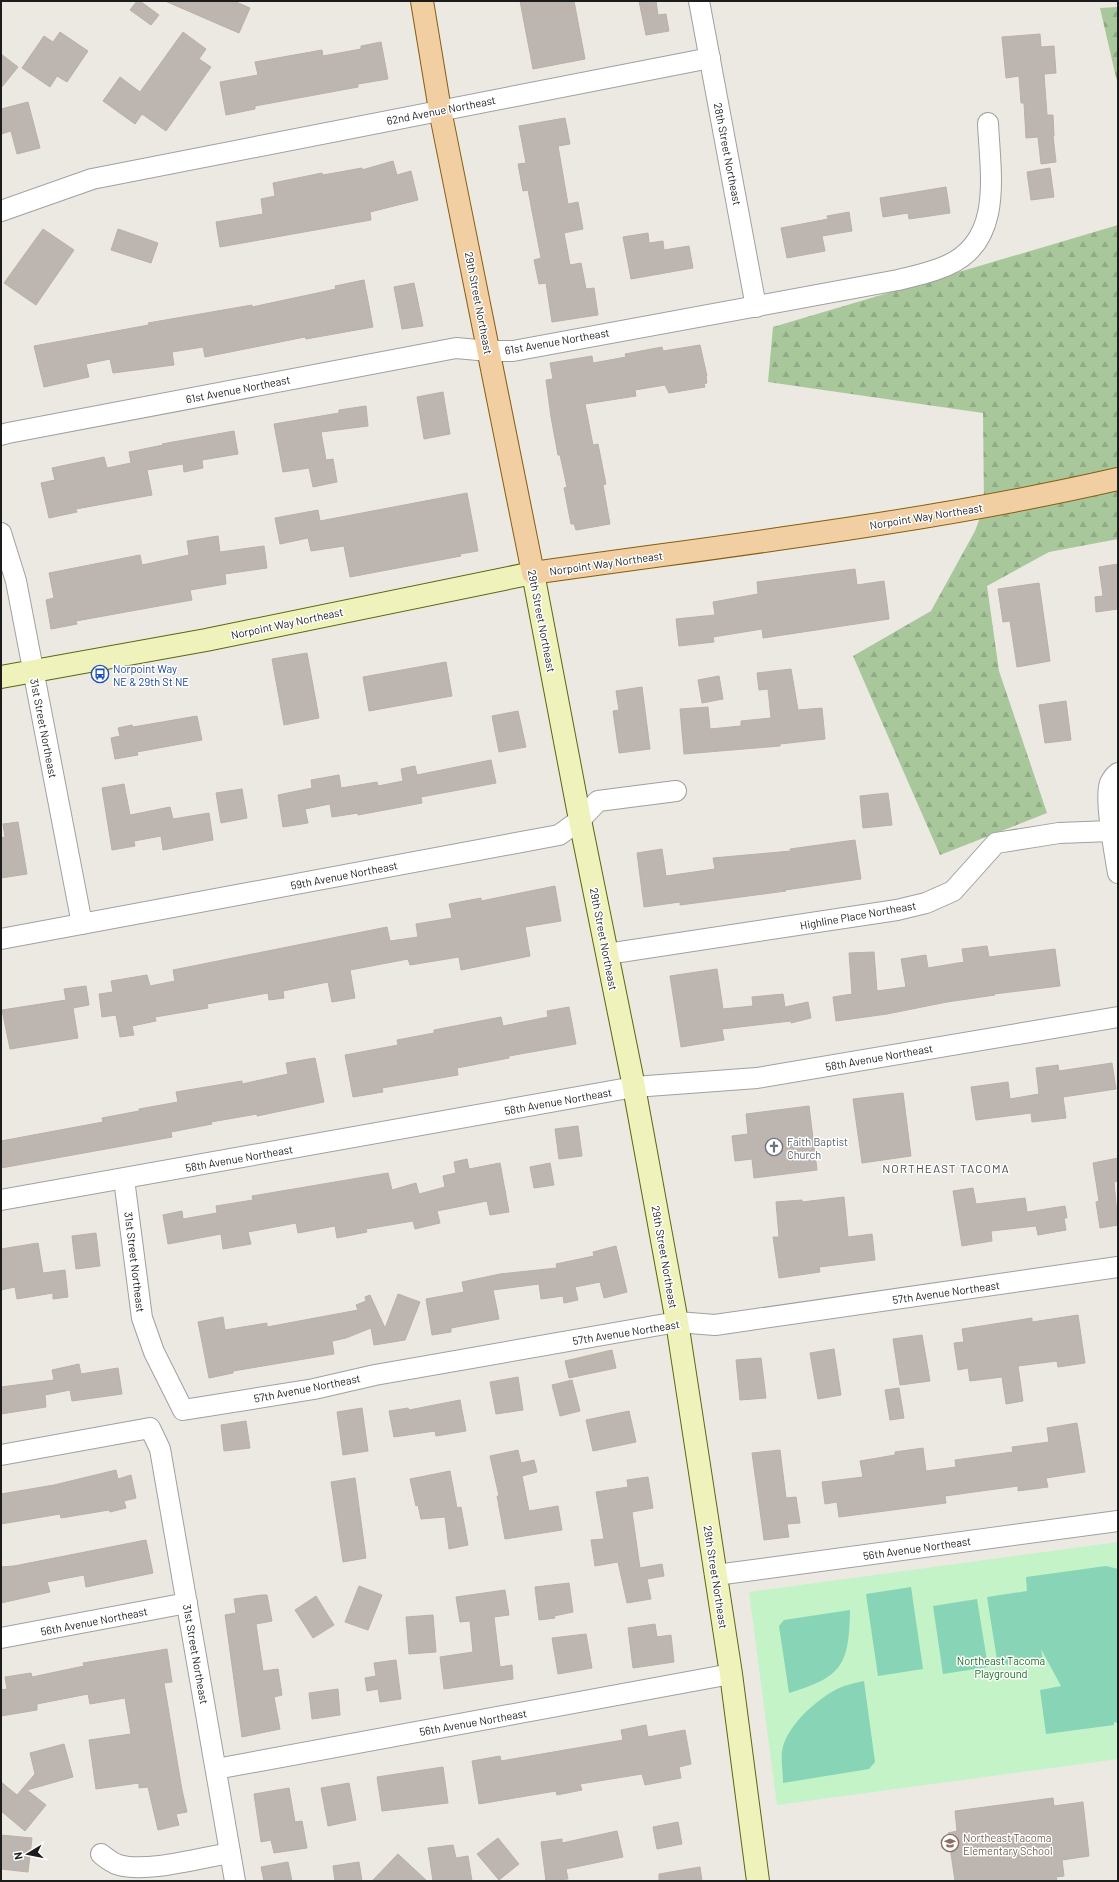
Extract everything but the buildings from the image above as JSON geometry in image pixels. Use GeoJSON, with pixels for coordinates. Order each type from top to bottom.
{"type":"FeatureCollection","features":[{"type":"Feature","properties":{"kind":"main road","name":"29th Street Northeast"},"geometry":{"type":"LineString","coordinates":[[422,1],[440,110],[533,573]]}},
{"type":"Feature","properties":{"kind":"main road","name":"Norpoint Way Northeast"},"geometry":{"type":"LineString","coordinates":[[533,573],[927,517],[1056,494],[1118,479]]}},
{"type":"Feature","properties":{"kind":"street","name":"28th Street Northeast"},"geometry":{"type":"LineString","coordinates":[[699,1],[756,307]]}},
{"type":"Feature","properties":{"kind":"street","name":"62nd Avenue Northeast"},"geometry":{"type":"LineString","coordinates":[[1,211],[92,179],[710,58]]}},
{"type":"Feature","properties":{"kind":"street","name":"61st Avenue Northeast"},"geometry":{"type":"LineString","coordinates":[[1,436],[8,432],[456,348],[489,351],[513,351],[756,307],[921,275],[957,260],[966,253],[982,234],[988,216],[991,198],[988,123]]}},
{"type":"Feature","properties":{"kind":"street","name":"31st Street Northeast"},"geometry":{"type":"LineString","coordinates":[[1,533],[16,581],[82,924]]}},
{"type":"Feature","properties":{"kind":"street","name":"Norpoint Way Northeast"},"geometry":{"type":"LineString","coordinates":[[1,677],[206,640],[533,573]]}},
{"type":"Feature","properties":{"kind":"street","name":"29th Street Northeast"},"geometry":{"type":"LineString","coordinates":[[533,573],[580,820],[634,1087],[677,1322],[731,1674],[758,1881]]}},
{"type":"Feature","properties":{"kind":"street"},"geometry":{"type":"LineString","coordinates":[[1116,775],[1110,783],[1109,792],[1111,831],[1118,873]]}},
{"type":"Feature","properties":{"kind":"street","name":"59th Avenue Northeast"},"geometry":{"type":"LineString","coordinates":[[1,939],[559,835],[580,820],[598,801],[676,790]]}},
{"type":"Feature","properties":{"kind":"street","name":"Highline Place Northeast"},"geometry":{"type":"LineString","coordinates":[[607,954],[897,910],[926,903],[952,891],[996,843],[1059,833],[1111,831]]}},
{"type":"Feature","properties":{"kind":"street","name":"58th Avenue Northeast"},"geometry":{"type":"LineString","coordinates":[[1,1200],[634,1087],[694,1084],[757,1078],[1118,1017]]}},
{"type":"Feature","properties":{"kind":"street","name":"31st Street Northeast"},"geometry":{"type":"LineString","coordinates":[[124,1179],[142,1318],[154,1352],[183,1410]]}},
{"type":"Feature","properties":{"kind":"street","name":"57th Avenue Northeast"},"geometry":{"type":"LineString","coordinates":[[183,1410],[314,1389],[375,1375],[677,1322],[715,1325],[1118,1267]]}},
{"type":"Feature","properties":{"kind":"street","name":"31st Street Northeast"},"geometry":{"type":"LineString","coordinates":[[1,1455],[150,1428],[160,1449],[235,1881]]}},
{"type":"Feature","properties":{"kind":"street","name":"56th Avenue Northeast"},"geometry":{"type":"LineString","coordinates":[[716,1575],[1118,1521]]}},
{"type":"Feature","properties":{"kind":"street","name":"56th Avenue Northeast"},"geometry":{"type":"LineString","coordinates":[[1,1638],[187,1603]]}},
{"type":"Feature","properties":{"kind":"street","name":"56th Avenue Northeast"},"geometry":{"type":"LineString","coordinates":[[216,1769],[731,1674]]}},
{"type":"Feature","properties":{"kind":"street"},"geometry":{"type":"LineString","coordinates":[[101,1854],[110,1862],[132,1867],[164,1864],[230,1853]]}},
{"type":"Feature","properties":{"kind":"green space"},"geometry":{"type":"Polygon","coordinates":[[[1118,7],[1118,86],[1100,8],[1118,7]]]}},
{"type":"Feature","properties":{"kind":"green space"},"geometry":{"type":"Polygon","coordinates":[[[1118,225],[1118,539],[1049,552],[987,586],[999,671],[1047,813],[940,855],[853,656],[931,611],[975,531],[984,507],[983,413],[768,382],[773,327],[1118,225]]]}},
{"type":"Feature","properties":{"kind":"green space","name":"Northeast Tacoma Playground"},"geometry":{"type":"Polygon","coordinates":[[[1118,1542],[1118,1759],[777,1805],[749,1592],[1118,1542]]]}},
{"type":"Feature","properties":{"kind":"green space"},"geometry":{"type":"Polygon","coordinates":[[[1106,1566],[1118,1569],[1118,1723],[1114,1722],[1114,1725],[1046,1734],[1040,1690],[1061,1686],[1041,1649],[1043,1659],[998,1666],[987,1597],[1027,1591],[1026,1577],[1106,1566]]]}},
{"type":"Feature","properties":{"kind":"green space"},"geometry":{"type":"Polygon","coordinates":[[[911,1587],[923,1669],[878,1676],[866,1594],[911,1587]]]}},
{"type":"Feature","properties":{"kind":"green space"},"geometry":{"type":"Polygon","coordinates":[[[977,1599],[988,1667],[943,1674],[933,1606],[977,1599]]]}},
{"type":"Feature","properties":{"kind":"green space"},"geometry":{"type":"Polygon","coordinates":[[[850,1610],[848,1644],[839,1666],[821,1681],[789,1693],[779,1626],[784,1620],[850,1610]]]}},
{"type":"Feature","properties":{"kind":"green space"},"geometry":{"type":"Polygon","coordinates":[[[864,1681],[875,1762],[869,1769],[783,1783],[782,1752],[784,1743],[795,1724],[811,1707],[837,1689],[864,1681]]]}},
{"type":"Feature","properties":{"kind":"place","name":"Norpoint Way NE & 29th St NE"},"geometry":{"type":"Point","coordinates":[100,674]}},
{"type":"Feature","properties":{"kind":"place","name":"Faith Baptist Church"},"geometry":{"type":"Point","coordinates":[774,1147]}},
{"type":"Feature","properties":{"kind":"place","name":"Northeast Tacoma Elementary School"},"geometry":{"type":"Point","coordinates":[950,1843]}},
{"type":"Feature","properties":{"kind":"district","name":"NORTHEAST TACOMA"},"geometry":{"type":"Point","coordinates":[946,1168]}}]}
